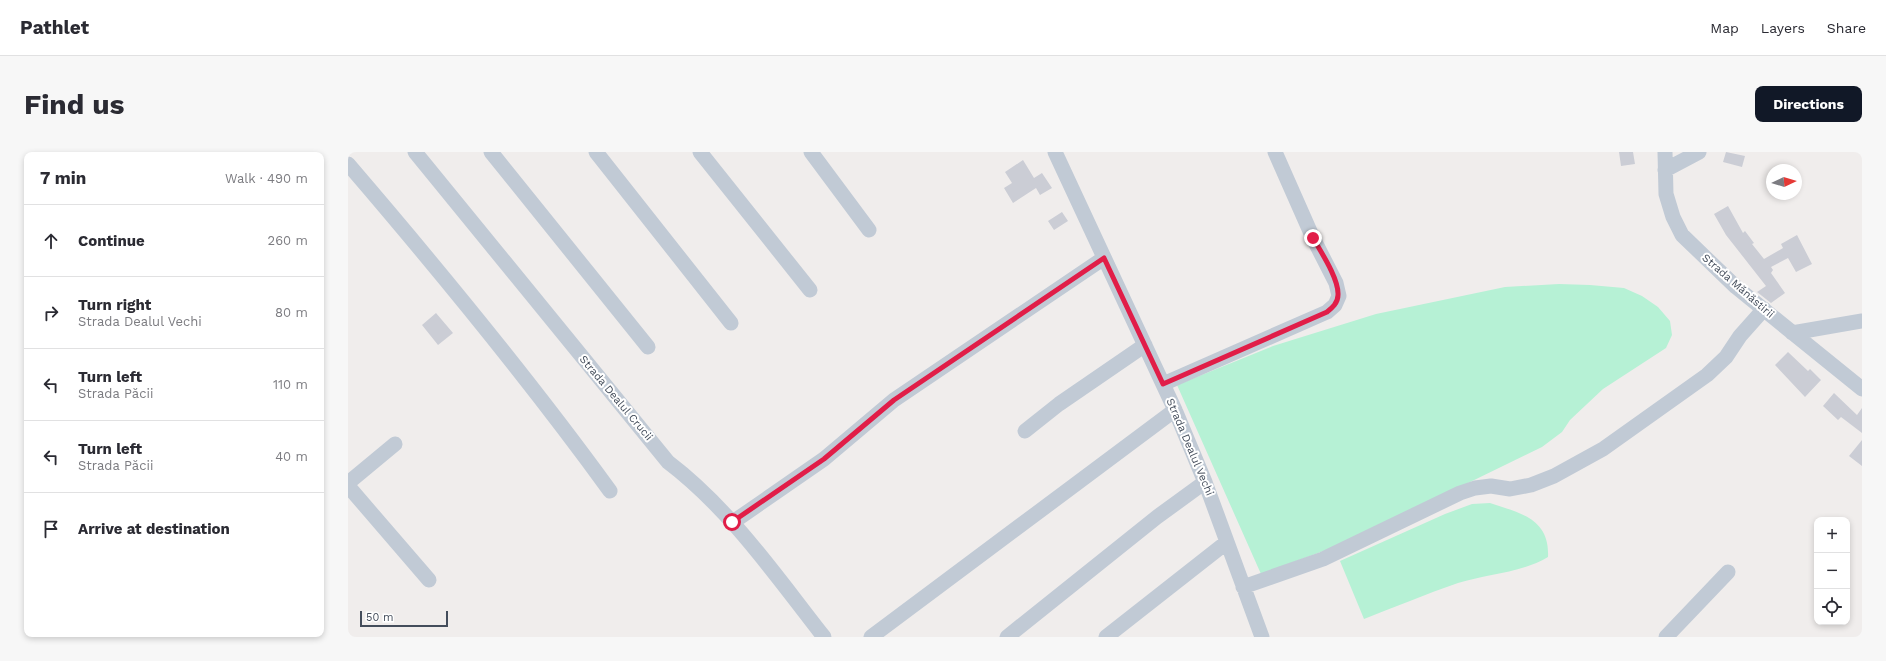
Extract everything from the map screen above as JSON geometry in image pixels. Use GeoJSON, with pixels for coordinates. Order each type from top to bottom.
{"type":"FeatureCollection","features":[{"type":"Feature","properties":{"kind":"street","name":"Strada Dealul Crucii"},"geometry":{"type":"LineString","coordinates":[[415,152],[668,462],[690,478],[732,522],[824,637]]}},
{"type":"Feature","properties":{"kind":"street"},"geometry":{"type":"LineString","coordinates":[[491,152],[648,347]]}},
{"type":"Feature","properties":{"kind":"street"},"geometry":{"type":"LineString","coordinates":[[596,152],[731,323]]}},
{"type":"Feature","properties":{"kind":"street"},"geometry":{"type":"LineString","coordinates":[[700,152],[810,290]]}},
{"type":"Feature","properties":{"kind":"street"},"geometry":{"type":"LineString","coordinates":[[811,152],[869,230]]}},
{"type":"Feature","properties":{"kind":"street","name":"Strada Dealul Vechi"},"geometry":{"type":"LineString","coordinates":[[1055,152],[1175,410],[1205,482],[1262,637]]}},
{"type":"Feature","properties":{"kind":"street"},"geometry":{"type":"LineString","coordinates":[[1163,384],[1327,312],[1335,305],[1339,296],[1336,283],[1313,238],[1275,152]]}},
{"type":"Feature","properties":{"kind":"street","name":"Strada Mănăstirii"},"geometry":{"type":"LineString","coordinates":[[1665,152],[1666,194],[1673,217],[1682,235],[1736,287],[1862,389]]}},
{"type":"Feature","properties":{"kind":"street"},"geometry":{"type":"LineString","coordinates":[[1665,170],[1699,152]]}},
{"type":"Feature","properties":{"kind":"street"},"geometry":{"type":"LineString","coordinates":[[348,164],[470,310],[566,430],[610,491]]}},
{"type":"Feature","properties":{"kind":"street"},"geometry":{"type":"LineString","coordinates":[[732,522],[824,459],[894,400],[1104,258]]}},
{"type":"Feature","properties":{"kind":"street"},"geometry":{"type":"LineString","coordinates":[[1243,587],[1323,560],[1460,493],[1475,488],[1490,486],[1510,489],[1531,485],[1554,476],[1603,449],[1707,375],[1726,357],[1740,336],[1764,309]]}},
{"type":"Feature","properties":{"kind":"street"},"geometry":{"type":"LineString","coordinates":[[1792,333],[1862,321]]}},
{"type":"Feature","properties":{"kind":"street"},"geometry":{"type":"LineString","coordinates":[[1025,431],[1059,404],[1145,345]]}},
{"type":"Feature","properties":{"kind":"street"},"geometry":{"type":"LineString","coordinates":[[871,637],[1175,410]]}},
{"type":"Feature","properties":{"kind":"street"},"geometry":{"type":"LineString","coordinates":[[348,483],[395,444]]}},
{"type":"Feature","properties":{"kind":"street"},"geometry":{"type":"LineString","coordinates":[[1007,637],[1157,517],[1205,482]]}},
{"type":"Feature","properties":{"kind":"street"},"geometry":{"type":"LineString","coordinates":[[348,486],[429,580]]}},
{"type":"Feature","properties":{"kind":"street"},"geometry":{"type":"LineString","coordinates":[[1106,637],[1227,542]]}},
{"type":"Feature","properties":{"kind":"street"},"geometry":{"type":"LineString","coordinates":[[1666,637],[1728,572]]}},
{"type":"Feature","properties":{"kind":"green space"},"geometry":{"type":"Polygon","coordinates":[[[1559,284],[1624,288],[1642,296],[1658,307],[1670,321],[1672,335],[1666,348],[1603,389],[1570,420],[1562,432],[1542,447],[1345,543],[1261,574],[1177,385],[1273,346],[1376,314],[1505,287],[1559,284]]]}},
{"type":"Feature","properties":{"kind":"green space"},"geometry":{"type":"Polygon","coordinates":[[[1490,503],[1522,514],[1538,525],[1544,534],[1547,544],[1548,557],[1527,567],[1458,583],[1364,619],[1340,561],[1445,514],[1472,504],[1490,503]]]}},
{"type":"Feature","properties":{"kind":"building"},"geometry":{"type":"Polygon","coordinates":[[[1619,152],[1633,152],[1635,164],[1621,166],[1619,152]]]}},
{"type":"Feature","properties":{"kind":"building"},"geometry":{"type":"Polygon","coordinates":[[[1726,152],[1745,156],[1742,167],[1723,162],[1726,152]]]}},
{"type":"Feature","properties":{"kind":"building"},"geometry":{"type":"Polygon","coordinates":[[[1023,160],[1034,178],[1042,173],[1052,188],[1040,195],[1036,188],[1013,203],[1004,188],[1012,183],[1005,172],[1023,160]]]}},
{"type":"Feature","properties":{"kind":"building"},"geometry":{"type":"Polygon","coordinates":[[[1728,206],[1743,233],[1745,231],[1754,243],[1752,244],[1764,259],[1783,248],[1781,244],[1797,235],[1812,264],[1796,272],[1788,258],[1771,267],[1773,270],[1771,273],[1785,293],[1771,303],[1757,292],[1766,286],[1726,235],[1714,214],[1728,206]]]}},
{"type":"Feature","properties":{"kind":"building"},"geometry":{"type":"Polygon","coordinates":[[[1062,212],[1068,221],[1054,230],[1048,221],[1062,212]]]}},
{"type":"Feature","properties":{"kind":"building"},"geometry":{"type":"Polygon","coordinates":[[[436,313],[453,333],[438,345],[422,325],[436,313]]]}},
{"type":"Feature","properties":{"kind":"building"},"geometry":{"type":"Polygon","coordinates":[[[1788,352],[1808,371],[1810,369],[1821,380],[1805,397],[1775,365],[1788,352]]]}},
{"type":"Feature","properties":{"kind":"building"},"geometry":{"type":"Polygon","coordinates":[[[1834,393],[1857,415],[1862,408],[1862,433],[1841,417],[1838,420],[1823,406],[1834,393]]]}},
{"type":"Feature","properties":{"kind":"building"},"geometry":{"type":"Polygon","coordinates":[[[1862,440],[1862,466],[1849,456],[1862,440]]]}},
{"type":"Feature","properties":{"kind":"route"},"geometry":{"type":"LineString","coordinates":[[732,522],[824,459],[894,400],[1104,258],[1163,384],[1327,312],[1335,305],[1339,296],[1336,283],[1313,238]]}}]}
